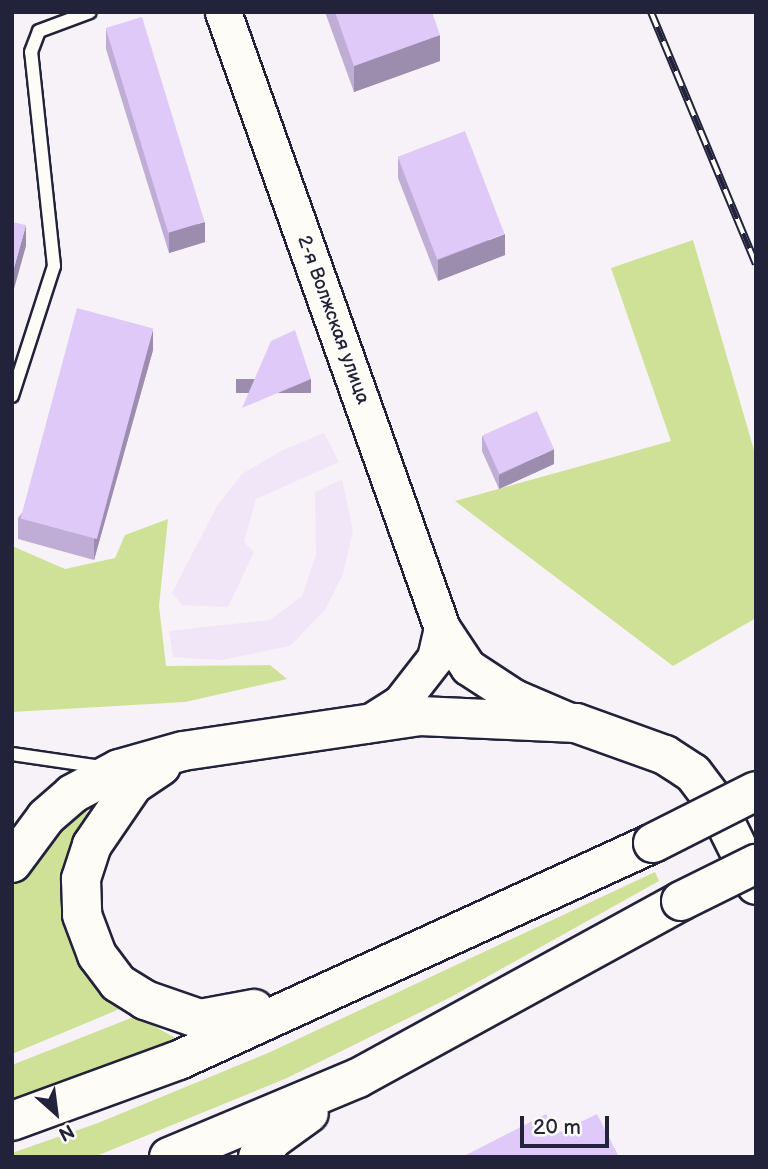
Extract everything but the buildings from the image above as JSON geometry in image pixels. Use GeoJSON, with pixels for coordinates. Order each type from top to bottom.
{"type":"FeatureCollection","features":[{"type":"Feature","properties":{"kind":"main road"},"geometry":{"type":"LineString","coordinates":[[12,863],[63,802],[119,769],[183,751],[420,716],[576,723],[665,755],[693,773],[716,804],[756,885]]}},
{"type":"Feature","properties":{"kind":"main road"},"geometry":{"type":"LineString","coordinates":[[183,751],[133,785],[92,845],[81,879],[82,915],[97,954],[118,983],[145,1000],[200,1019],[309,998]]}},
{"type":"Feature","properties":{"kind":"main road"},"geometry":{"type":"LineString","coordinates":[[12,1121],[179,1060],[309,998],[653,843],[756,791]]}},
{"type":"Feature","properties":{"kind":"main road"},"geometry":{"type":"LineString","coordinates":[[169,1157],[358,1078],[681,901],[756,864]]}},
{"type":"Feature","properties":{"kind":"main road"},"geometry":{"type":"LineString","coordinates":[[258,1157],[273,1139],[358,1078]]}},
{"type":"Feature","properties":{"kind":"street","name":"2-я Волжская улица"},"geometry":{"type":"LineString","coordinates":[[223,12],[442,628],[468,667],[514,696],[576,723]]}},
{"type":"Feature","properties":{"kind":"street"},"geometry":{"type":"LineString","coordinates":[[362,726],[400,703],[435,658],[442,628]]}},
{"type":"Feature","properties":{"kind":"lane"},"geometry":{"type":"LineString","coordinates":[[12,396],[54,266],[31,52],[39,31],[90,12]]}},
{"type":"Feature","properties":{"kind":"lane"},"geometry":{"type":"LineString","coordinates":[[12,754],[119,769]]}},
{"type":"Feature","properties":{"kind":"shaded area"},"geometry":{"type":"Polygon","coordinates":[[[324,433],[339,462],[256,499],[244,542],[254,552],[228,607],[182,605],[172,593],[217,506],[242,474],[283,450],[324,433]]]}},
{"type":"Feature","properties":{"kind":"shaded area"},"geometry":{"type":"Polygon","coordinates":[[[342,479],[353,531],[343,574],[325,610],[290,646],[221,660],[173,657],[169,631],[270,620],[302,596],[316,554],[315,492],[342,479]]]}},
{"type":"Feature","properties":{"kind":"green space"},"geometry":{"type":"Polygon","coordinates":[[[693,240],[756,457],[756,618],[673,666],[455,501],[671,441],[611,268],[693,240]]]}},
{"type":"Feature","properties":{"kind":"green space"},"geometry":{"type":"Polygon","coordinates":[[[168,519],[159,606],[166,666],[270,665],[287,679],[185,702],[12,712],[12,546],[65,569],[115,558],[125,535],[168,519]]]}},
{"type":"Feature","properties":{"kind":"green space"},"geometry":{"type":"Polygon","coordinates":[[[86,811],[92,815],[75,850],[122,1008],[12,1054],[12,887],[46,843],[86,811]]]}},
{"type":"Feature","properties":{"kind":"green space"},"geometry":{"type":"Polygon","coordinates":[[[655,872],[659,881],[451,997],[287,1078],[94,1157],[12,1157],[12,1153],[98,1123],[268,1053],[655,872]]]}},
{"type":"Feature","properties":{"kind":"green space"},"geometry":{"type":"Polygon","coordinates":[[[136,1016],[181,1041],[12,1104],[12,1065],[136,1016]]]}},
{"type":"Feature","properties":{"kind":"railway"},"geometry":{"type":"LineString","coordinates":[[651,12],[756,264]]}}]}
